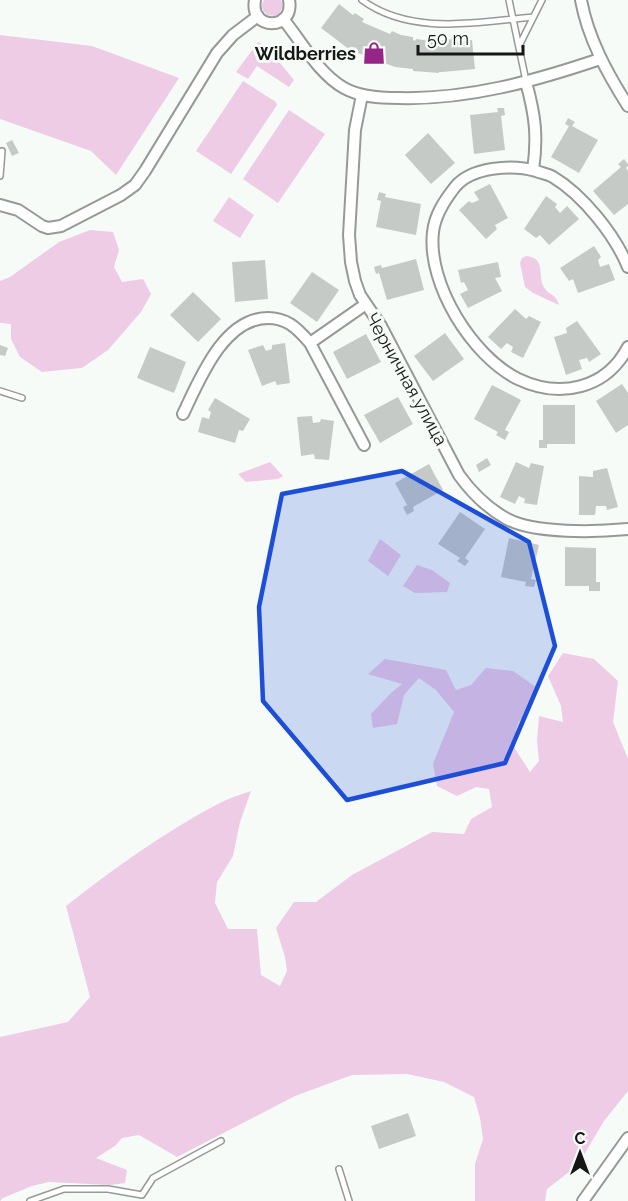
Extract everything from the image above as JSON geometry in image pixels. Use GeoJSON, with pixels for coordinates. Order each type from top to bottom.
{"type":"FeatureCollection","features":[{"type":"Feature","properties":{"kind":"street"},"geometry":{"type":"LineString","coordinates":[[255,0],[254,6],[258,16],[267,23],[284,19],[289,11],[289,0]]}},
{"type":"Feature","properties":{"kind":"street"},"geometry":{"type":"LineString","coordinates":[[581,0],[583,15],[600,59],[628,106]]}},
{"type":"Feature","properties":{"kind":"street"},"geometry":{"type":"LineString","coordinates":[[0,205],[18,210],[42,226],[54,228],[121,195],[135,185],[217,54],[233,35],[258,16]]}},
{"type":"Feature","properties":{"kind":"street"},"geometry":{"type":"LineString","coordinates":[[284,19],[314,61],[329,76],[344,88],[378,98],[422,98],[464,94],[526,82],[600,59]]}},
{"type":"Feature","properties":{"kind":"street"},"geometry":{"type":"LineString","coordinates":[[526,82],[536,125],[533,170]]}},
{"type":"Feature","properties":{"kind":"street","name":"Черничная улица"},"geometry":{"type":"LineString","coordinates":[[362,95],[355,130],[349,235],[355,281],[360,295],[381,326],[459,475],[487,506],[509,520],[551,530],[628,529]]}},
{"type":"Feature","properties":{"kind":"street"},"geometry":{"type":"LineString","coordinates":[[628,267],[617,245],[583,201],[552,177],[533,170],[496,168],[476,173],[459,182],[438,211],[433,231],[432,252],[437,274],[454,314],[482,351],[516,378],[534,385],[570,388],[584,386],[612,370],[628,347]]}},
{"type":"Feature","properties":{"kind":"street"},"geometry":{"type":"LineString","coordinates":[[310,343],[366,304]]}},
{"type":"Feature","properties":{"kind":"street"},"geometry":{"type":"LineString","coordinates":[[183,414],[215,353],[235,331],[247,322],[261,318],[275,318],[288,322],[310,343],[364,445]]}},
{"type":"Feature","properties":{"kind":"street"},"geometry":{"type":"LineString","coordinates":[[583,1201],[628,1138]]}},
{"type":"Feature","properties":{"kind":"lane"},"geometry":{"type":"LineString","coordinates":[[362,0],[386,13],[406,20],[425,23],[446,24],[533,17]]}},
{"type":"Feature","properties":{"kind":"lane"},"geometry":{"type":"LineString","coordinates":[[509,0],[526,82]]}},
{"type":"Feature","properties":{"kind":"lane"},"geometry":{"type":"LineString","coordinates":[[519,46],[542,0]]}},
{"type":"Feature","properties":{"kind":"lane"},"geometry":{"type":"LineString","coordinates":[[0,176],[2,151]]}},
{"type":"Feature","properties":{"kind":"lane"},"geometry":{"type":"LineString","coordinates":[[0,391],[22,398]]}},
{"type":"Feature","properties":{"kind":"lane"},"geometry":{"type":"LineString","coordinates":[[30,1201],[64,1189],[108,1189],[142,1195],[153,1178],[221,1141]]}},
{"type":"Feature","properties":{"kind":"lane"},"geometry":{"type":"LineString","coordinates":[[339,1168],[349,1201]]}},
{"type":"Feature","properties":{"kind":"highlighted area"},"geometry":{"type":"Polygon","coordinates":[[[402,471],[529,542],[555,646],[505,763],[347,800],[263,701],[259,607],[282,494],[402,471]]]}},
{"type":"Feature","properties":{"kind":"shaded area"},"geometry":{"type":"Polygon","coordinates":[[[264,0],[281,0],[281,11],[275,16],[268,15],[262,8],[264,0]]]}},
{"type":"Feature","properties":{"kind":"shaded area"},"geometry":{"type":"Polygon","coordinates":[[[0,35],[92,46],[179,78],[116,175],[91,151],[0,119],[0,35]]]}},
{"type":"Feature","properties":{"kind":"shaded area"},"geometry":{"type":"Polygon","coordinates":[[[258,42],[267,47],[294,80],[289,87],[257,66],[248,79],[236,72],[258,42]]]}},
{"type":"Feature","properties":{"kind":"shaded area"},"geometry":{"type":"Polygon","coordinates":[[[243,81],[276,102],[277,105],[231,174],[196,151],[243,81]]]}},
{"type":"Feature","properties":{"kind":"shaded area"},"geometry":{"type":"Polygon","coordinates":[[[289,110],[325,134],[278,203],[243,179],[289,110]]]}},
{"type":"Feature","properties":{"kind":"shaded area"},"geometry":{"type":"Polygon","coordinates":[[[229,197],[254,215],[240,238],[213,221],[229,197]]]}},
{"type":"Feature","properties":{"kind":"shaded area"},"geometry":{"type":"Polygon","coordinates":[[[90,230],[113,232],[119,250],[114,267],[122,282],[143,279],[151,294],[141,312],[108,350],[82,368],[42,372],[20,357],[11,339],[11,324],[0,323],[0,281],[10,277],[59,242],[90,230]]]}},
{"type":"Feature","properties":{"kind":"shaded area"},"geometry":{"type":"Polygon","coordinates":[[[526,256],[537,260],[542,283],[556,298],[559,305],[525,287],[520,263],[526,256]]]}},
{"type":"Feature","properties":{"kind":"shaded area"},"geometry":{"type":"Polygon","coordinates":[[[270,462],[283,476],[278,479],[246,482],[238,474],[270,462]]]}},
{"type":"Feature","properties":{"kind":"shaded area"},"geometry":{"type":"Polygon","coordinates":[[[380,539],[401,555],[388,576],[368,561],[380,539]]]}},
{"type":"Feature","properties":{"kind":"shaded area"},"geometry":{"type":"Polygon","coordinates":[[[417,565],[432,570],[450,583],[447,592],[415,593],[403,586],[417,565]]]}},
{"type":"Feature","properties":{"kind":"shaded area"},"geometry":{"type":"Polygon","coordinates":[[[563,653],[594,659],[618,681],[613,722],[628,759],[628,1091],[604,1121],[578,1165],[547,1189],[545,1201],[475,1201],[475,1164],[483,1139],[474,1097],[444,1082],[407,1074],[352,1075],[295,1096],[177,1157],[139,1135],[122,1138],[115,1146],[96,1158],[127,1170],[125,1183],[110,1185],[49,1182],[32,1186],[0,1201],[0,1037],[68,1022],[90,997],[66,906],[120,865],[177,827],[220,803],[251,791],[240,822],[233,856],[217,882],[215,903],[228,929],[257,929],[261,975],[280,986],[287,971],[276,928],[294,902],[316,902],[352,875],[432,832],[464,834],[471,819],[492,807],[489,789],[476,787],[457,796],[437,786],[433,764],[454,712],[436,690],[419,678],[404,695],[397,724],[373,728],[371,714],[402,684],[368,674],[385,659],[431,667],[446,670],[456,690],[471,685],[486,668],[513,671],[536,687],[533,704],[518,723],[512,744],[530,772],[539,761],[537,741],[539,716],[563,722],[561,706],[548,676],[563,653]]]}},
{"type":"Feature","properties":{"kind":"building"},"geometry":{"type":"Polygon","coordinates":[[[339,4],[353,15],[355,13],[364,19],[362,22],[390,34],[392,31],[413,37],[415,41],[416,39],[442,43],[442,40],[454,39],[454,42],[472,40],[475,69],[439,73],[413,71],[413,69],[395,67],[350,50],[321,28],[339,4]]]}},
{"type":"Feature","properties":{"kind":"building"},"geometry":{"type":"Polygon","coordinates":[[[497,108],[504,108],[505,115],[501,116],[505,150],[474,154],[470,115],[498,112],[497,108]]]}},
{"type":"Feature","properties":{"kind":"building"},"geometry":{"type":"Polygon","coordinates":[[[568,118],[575,122],[572,126],[598,140],[579,173],[551,157],[569,126],[565,124],[568,118]]]}},
{"type":"Feature","properties":{"kind":"building"},"geometry":{"type":"Polygon","coordinates":[[[428,133],[455,163],[431,184],[405,155],[428,133]]]}},
{"type":"Feature","properties":{"kind":"building"},"geometry":{"type":"Polygon","coordinates":[[[12,140],[19,153],[12,156],[6,143],[12,140]]]}},
{"type":"Feature","properties":{"kind":"building"},"geometry":{"type":"Polygon","coordinates":[[[624,159],[628,164],[626,168],[628,171],[628,204],[614,215],[593,191],[621,167],[618,164],[624,159]]]}},
{"type":"Feature","properties":{"kind":"building"},"geometry":{"type":"Polygon","coordinates":[[[490,184],[508,218],[495,225],[497,229],[486,239],[459,210],[469,201],[472,203],[479,200],[474,192],[490,184]]]}},
{"type":"Feature","properties":{"kind":"building"},"geometry":{"type":"Polygon","coordinates":[[[379,192],[386,194],[385,197],[421,204],[416,235],[376,227],[381,201],[377,200],[379,192]]]}},
{"type":"Feature","properties":{"kind":"building"},"geometry":{"type":"Polygon","coordinates":[[[546,196],[557,204],[555,207],[560,213],[567,206],[579,219],[549,245],[540,235],[536,238],[524,229],[546,196]]]}},
{"type":"Feature","properties":{"kind":"building"},"geometry":{"type":"Polygon","coordinates":[[[594,246],[601,257],[598,260],[600,267],[609,264],[615,280],[578,293],[573,279],[569,281],[560,268],[594,246]]]}},
{"type":"Feature","properties":{"kind":"building"},"geometry":{"type":"Polygon","coordinates":[[[416,259],[424,290],[387,300],[379,273],[376,274],[374,267],[381,265],[382,268],[416,259]]]}},
{"type":"Feature","properties":{"kind":"building"},"geometry":{"type":"Polygon","coordinates":[[[265,260],[268,299],[235,302],[232,262],[265,260]]]}},
{"type":"Feature","properties":{"kind":"building"},"geometry":{"type":"Polygon","coordinates":[[[498,262],[501,277],[495,278],[502,291],[468,308],[460,294],[468,290],[464,282],[461,283],[458,270],[498,262]]]}},
{"type":"Feature","properties":{"kind":"building"},"geometry":{"type":"Polygon","coordinates":[[[312,272],[339,290],[317,322],[290,303],[312,272]]]}},
{"type":"Feature","properties":{"kind":"building"},"geometry":{"type":"Polygon","coordinates":[[[193,292],[221,319],[198,342],[170,315],[193,292]]]}},
{"type":"Feature","properties":{"kind":"building"},"geometry":{"type":"Polygon","coordinates":[[[515,309],[526,319],[529,316],[541,322],[523,358],[511,352],[513,347],[507,343],[501,349],[488,337],[515,309]]]}},
{"type":"Feature","properties":{"kind":"building"},"geometry":{"type":"Polygon","coordinates":[[[577,321],[601,354],[589,362],[587,358],[579,360],[582,369],[566,375],[554,337],[567,333],[566,328],[577,321]]]}},
{"type":"Feature","properties":{"kind":"building"},"geometry":{"type":"Polygon","coordinates":[[[445,333],[464,359],[433,381],[414,356],[445,333]]]}},
{"type":"Feature","properties":{"kind":"building"},"geometry":{"type":"Polygon","coordinates":[[[366,334],[381,362],[347,379],[333,352],[366,334]]]}},
{"type":"Feature","properties":{"kind":"building"},"geometry":{"type":"Polygon","coordinates":[[[285,343],[290,383],[277,385],[275,381],[262,386],[248,350],[263,345],[266,351],[272,349],[272,345],[285,343]]]}},
{"type":"Feature","properties":{"kind":"building"},"geometry":{"type":"Polygon","coordinates":[[[0,345],[8,348],[5,356],[0,355],[0,345]]]}},
{"type":"Feature","properties":{"kind":"building"},"geometry":{"type":"Polygon","coordinates":[[[150,347],[186,362],[174,393],[137,378],[150,347]]]}},
{"type":"Feature","properties":{"kind":"building"},"geometry":{"type":"Polygon","coordinates":[[[622,384],[628,393],[628,425],[616,433],[596,401],[622,384]]]}},
{"type":"Feature","properties":{"kind":"building"},"geometry":{"type":"Polygon","coordinates":[[[492,385],[521,400],[505,430],[509,432],[505,440],[496,435],[498,432],[474,419],[492,385]]]}},
{"type":"Feature","properties":{"kind":"building"},"geometry":{"type":"Polygon","coordinates":[[[398,397],[413,424],[380,443],[364,415],[398,397]]]}},
{"type":"Feature","properties":{"kind":"building"},"geometry":{"type":"Polygon","coordinates":[[[215,398],[250,419],[243,431],[239,430],[235,443],[198,432],[202,417],[209,419],[211,412],[208,410],[215,398]]]}},
{"type":"Feature","properties":{"kind":"building"},"geometry":{"type":"Polygon","coordinates":[[[543,405],[575,405],[575,444],[547,444],[547,448],[539,448],[539,440],[543,440],[543,405]]]}},
{"type":"Feature","properties":{"kind":"building"},"geometry":{"type":"Polygon","coordinates":[[[312,416],[313,423],[320,422],[321,419],[334,421],[329,460],[315,459],[314,454],[301,456],[297,417],[312,416]]]}},
{"type":"Feature","properties":{"kind":"building"},"geometry":{"type":"Polygon","coordinates":[[[487,458],[491,465],[479,472],[476,465],[487,458]]]}},
{"type":"Feature","properties":{"kind":"building"},"geometry":{"type":"Polygon","coordinates":[[[516,462],[529,468],[531,463],[544,466],[537,505],[524,503],[525,499],[519,496],[515,504],[500,497],[516,462]]]}},
{"type":"Feature","properties":{"kind":"building"},"geometry":{"type":"Polygon","coordinates":[[[429,464],[443,490],[413,507],[414,511],[407,515],[403,507],[407,505],[395,483],[429,464]]]}},
{"type":"Feature","properties":{"kind":"building"},"geometry":{"type":"Polygon","coordinates":[[[607,468],[618,507],[607,510],[606,506],[596,506],[595,515],[579,515],[579,476],[593,477],[593,471],[607,468]]]}},
{"type":"Feature","properties":{"kind":"building"},"geometry":{"type":"Polygon","coordinates":[[[460,512],[485,529],[465,558],[469,561],[465,566],[457,561],[460,558],[438,544],[460,512]]]}},
{"type":"Feature","properties":{"kind":"building"},"geometry":{"type":"Polygon","coordinates":[[[509,538],[539,545],[531,579],[536,580],[534,587],[525,586],[526,582],[501,577],[509,538]]]}},
{"type":"Feature","properties":{"kind":"building"},"geometry":{"type":"Polygon","coordinates":[[[565,547],[596,548],[596,582],[600,582],[600,591],[589,591],[589,586],[565,586],[565,547]]]}},
{"type":"Feature","properties":{"kind":"building"},"geometry":{"type":"Polygon","coordinates":[[[408,1113],[416,1136],[379,1149],[371,1126],[408,1113]]]}},
{"type":"Feature","properties":{"kind":"place","name":"Wildberries"},"geometry":{"type":"Point","coordinates":[374,53]}}]}
